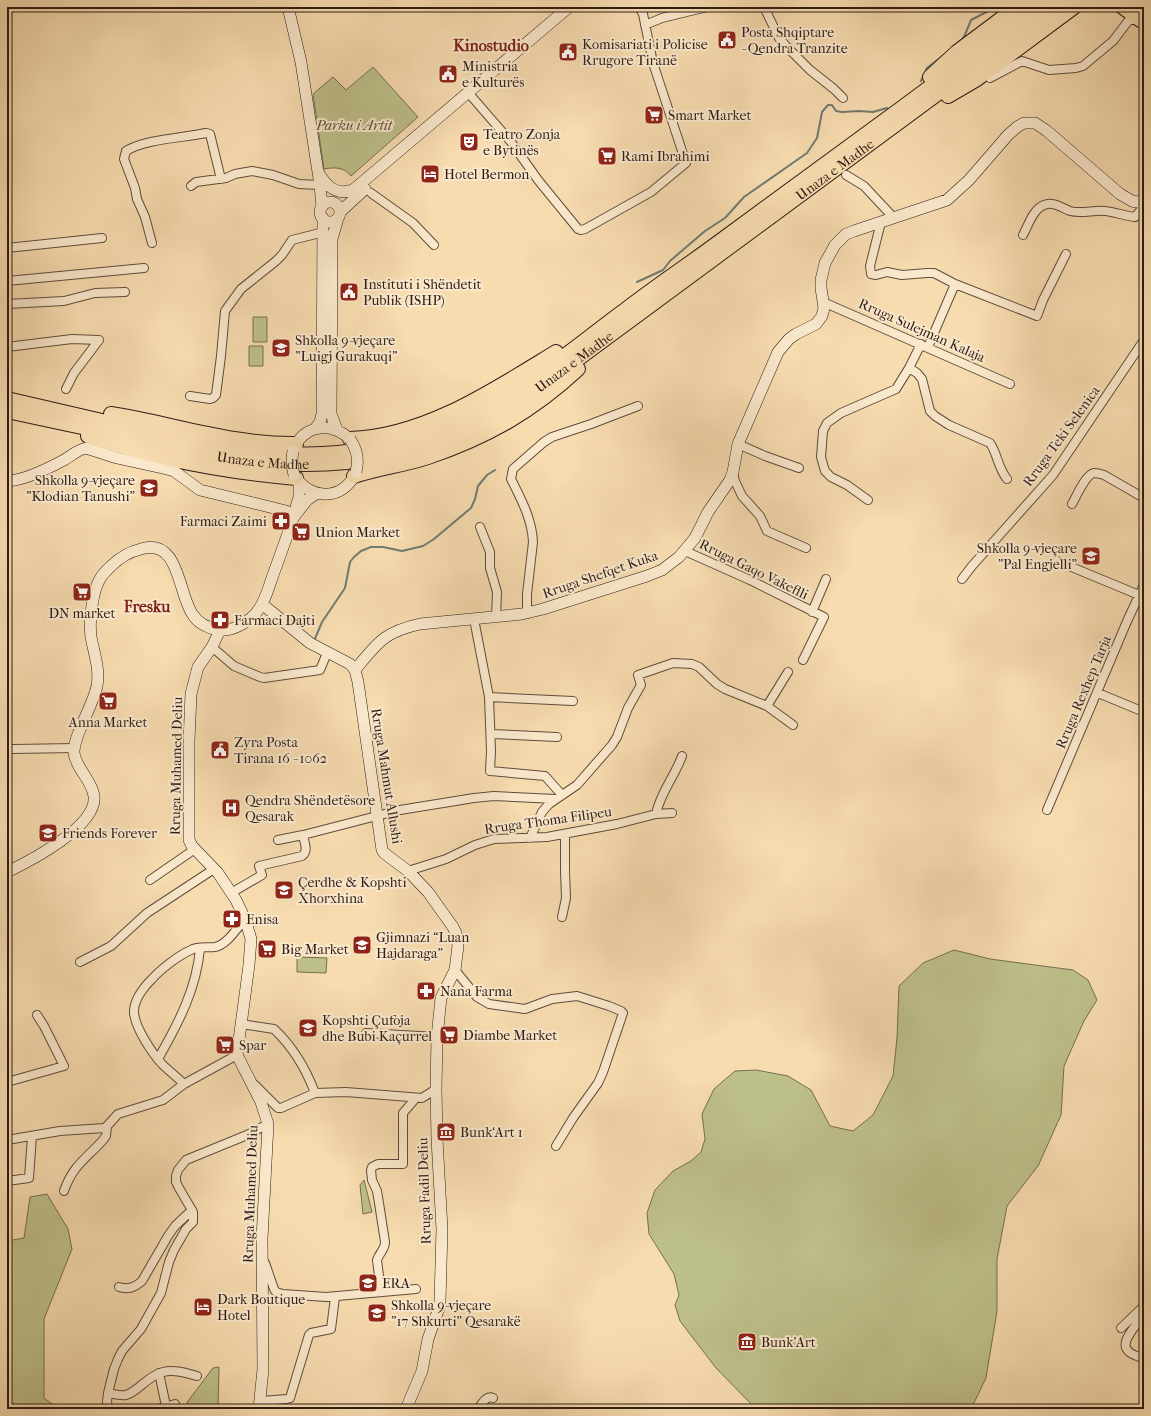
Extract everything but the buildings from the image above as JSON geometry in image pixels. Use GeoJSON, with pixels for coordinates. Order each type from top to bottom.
{"type":"FeatureCollection","features":[{"type":"Feature","properties":{"kind":"highway"},"geometry":{"type":"LineString","coordinates":[[1017,7],[961,49],[910,94],[773,196],[771,210],[786,211],[924,110],[977,79],[1074,7]]}},
{"type":"Feature","properties":{"kind":"highway","name":"Unaza e Madhe"},"geometry":{"type":"LineString","coordinates":[[771,210],[1038,7]]}},
{"type":"Feature","properties":{"kind":"highway","name":"Unaza e Madhe"},"geometry":{"type":"LineString","coordinates":[[9,403],[31,416],[250,462],[319,465],[370,459],[392,455],[446,438],[484,422],[526,396],[626,316],[771,210],[1055,7]]}},
{"type":"Feature","properties":{"kind":"highway"},"geometry":{"type":"LineString","coordinates":[[350,439],[379,436],[446,415],[626,316]]}},
{"type":"Feature","properties":{"kind":"highway"},"geometry":{"type":"LineString","coordinates":[[355,474],[427,457],[477,438],[511,420],[536,404],[558,387],[626,316]]}},
{"type":"Feature","properties":{"kind":"highway","name":"Unaza e Madhe"},"geometry":{"type":"LineString","coordinates":[[9,403],[212,445],[255,452],[316,454],[340,452],[392,444],[426,434],[478,412],[535,377],[574,349],[626,316]]}},
{"type":"Feature","properties":{"kind":"highway"},"geometry":{"type":"LineString","coordinates":[[9,403],[122,416],[255,442],[296,444]]}},
{"type":"Feature","properties":{"kind":"highway"},"geometry":{"type":"LineString","coordinates":[[31,416],[99,440],[136,451],[235,472],[296,478]]}},
{"type":"Feature","properties":{"kind":"main road"},"geometry":{"type":"LineString","coordinates":[[1121,7],[1138,22]]}},
{"type":"Feature","properties":{"kind":"main road"},"geometry":{"type":"LineString","coordinates":[[1134,7],[1138,22]]}},
{"type":"Feature","properties":{"kind":"street"},"geometry":{"type":"LineString","coordinates":[[288,7],[300,56],[320,185],[334,208],[333,221],[330,222],[323,218]]}},
{"type":"Feature","properties":{"kind":"street"},"geometry":{"type":"LineString","coordinates":[[337,430],[332,420],[331,411],[331,258],[334,208],[353,190],[569,7]]}},
{"type":"Feature","properties":{"kind":"street"},"geometry":{"type":"LineString","coordinates":[[315,429],[320,422],[322,411],[324,232],[323,218],[320,211],[334,208],[353,199],[579,7]]}},
{"type":"Feature","properties":{"kind":"street"},"geometry":{"type":"LineString","coordinates":[[472,97],[511,142],[538,180],[581,230],[585,229],[651,192],[686,163],[653,63],[643,14],[639,7]]}},
{"type":"Feature","properties":{"kind":"street"},"geometry":{"type":"LineString","coordinates":[[645,25],[662,18],[707,7]]}},
{"type":"Feature","properties":{"kind":"street"},"geometry":{"type":"LineString","coordinates":[[764,7],[779,38],[810,70],[843,98]]}},
{"type":"Feature","properties":{"kind":"street"},"geometry":{"type":"LineString","coordinates":[[990,78],[1022,61],[1048,70],[1083,66],[1138,22]]}},
{"type":"Feature","properties":{"kind":"street","name":"Rruga Shefqet Kuka"},"geometry":{"type":"LineString","coordinates":[[355,670],[380,641],[395,631],[420,624],[527,614],[647,576],[671,564],[685,551],[695,538],[708,512],[725,489],[733,472],[738,444],[778,352],[784,344],[796,334],[816,324],[823,313],[821,288],[823,270],[827,258],[835,245],[846,234],[946,200],[968,180],[1017,127],[1030,123],[1041,126],[1120,194],[1132,201],[1144,201]]}},
{"type":"Feature","properties":{"kind":"street"},"geometry":{"type":"LineString","coordinates":[[152,243],[145,217],[137,199],[135,188],[124,159],[126,151],[131,148],[155,142],[206,133],[210,134],[220,179]]}},
{"type":"Feature","properties":{"kind":"street"},"geometry":{"type":"LineString","coordinates":[[190,186],[196,182],[220,179],[252,171],[273,175],[298,184],[320,185]]}},
{"type":"Feature","properties":{"kind":"street"},"geometry":{"type":"LineString","coordinates":[[318,172],[327,185],[335,190],[343,192],[353,190]]}},
{"type":"Feature","properties":{"kind":"street"},"geometry":{"type":"LineString","coordinates":[[846,175],[864,186],[894,218]]}},
{"type":"Feature","properties":{"kind":"street"},"geometry":{"type":"LineString","coordinates":[[371,192],[413,223],[434,245]]}},
{"type":"Feature","properties":{"kind":"street"},"geometry":{"type":"LineString","coordinates":[[1023,235],[1039,208],[1049,203],[1073,211],[1106,211],[1135,217],[1144,206]]}},
{"type":"Feature","properties":{"kind":"street"},"geometry":{"type":"LineString","coordinates":[[882,222],[870,266],[871,274],[876,275],[887,272],[902,275],[926,272],[934,273],[955,284],[1037,316],[1043,300],[1066,254]]}},
{"type":"Feature","properties":{"kind":"street"},"geometry":{"type":"LineString","coordinates":[[190,396],[210,399],[216,395],[224,314],[241,289],[276,261],[292,240],[324,232]]}},
{"type":"Feature","properties":{"kind":"street"},"geometry":{"type":"LineString","coordinates":[[7,248],[102,238]]}},
{"type":"Feature","properties":{"kind":"street"},"geometry":{"type":"LineString","coordinates":[[7,281],[144,268]]}},
{"type":"Feature","properties":{"kind":"street"},"geometry":{"type":"LineString","coordinates":[[868,500],[836,480],[825,471],[821,457],[823,431],[827,423],[841,413],[896,389],[924,345],[955,284]]}},
{"type":"Feature","properties":{"kind":"street"},"geometry":{"type":"LineString","coordinates":[[7,304],[64,301],[95,293],[125,292]]}},
{"type":"Feature","properties":{"kind":"street","name":"Rruga Sulejman Kalaja"},"geometry":{"type":"LineString","coordinates":[[823,302],[1010,384]]}},
{"type":"Feature","properties":{"kind":"street"},"geometry":{"type":"LineString","coordinates":[[7,347],[72,339],[99,340],[74,372],[66,389]]}},
{"type":"Feature","properties":{"kind":"street","name":"Rruga Teki Selenica"},"geometry":{"type":"LineString","coordinates":[[962,579],[969,569],[1052,476],[1144,340]]}},
{"type":"Feature","properties":{"kind":"street"},"geometry":{"type":"LineString","coordinates":[[910,368],[922,379],[930,411],[941,421],[990,443],[1000,471],[1007,479]]}},
{"type":"Feature","properties":{"kind":"street"},"geometry":{"type":"LineString","coordinates":[[527,614],[527,594],[533,542],[532,526],[511,479],[513,469],[544,442],[552,437],[638,406]]}},
{"type":"Feature","properties":{"kind":"street"},"geometry":{"type":"LineString","coordinates":[[7,872],[32,860],[78,827],[90,814],[94,804],[94,795],[91,786],[77,762],[74,753],[77,738],[97,686],[97,667],[91,627],[93,601],[101,578],[121,557],[129,552],[147,547],[156,548],[165,553],[172,561],[193,615],[200,622],[220,630],[231,628],[246,621],[253,616],[262,604],[292,521],[299,497],[291,459],[296,444],[305,434],[315,429],[327,428],[337,430],[350,439],[358,458],[355,474],[341,490],[328,494],[317,493],[306,489],[296,478]]}},
{"type":"Feature","properties":{"kind":"street"},"geometry":{"type":"LineString","coordinates":[[738,444],[765,456],[799,468]]}},
{"type":"Feature","properties":{"kind":"street"},"geometry":{"type":"LineString","coordinates":[[7,480],[15,480],[48,468],[81,449],[86,448],[117,458],[174,471],[200,490],[286,511],[292,521]]}},
{"type":"Feature","properties":{"kind":"street"},"geometry":{"type":"LineString","coordinates":[[733,472],[738,489],[747,502],[760,516],[767,531],[806,548]]}},
{"type":"Feature","properties":{"kind":"street"},"geometry":{"type":"LineString","coordinates":[[1072,504],[1088,477],[1094,473],[1104,475],[1144,498]]}},
{"type":"Feature","properties":{"kind":"street"},"geometry":{"type":"LineString","coordinates":[[292,521],[306,501],[317,493]]}},
{"type":"Feature","properties":{"kind":"street"},"geometry":{"type":"LineString","coordinates":[[480,527],[490,552],[490,568],[497,592],[496,617]]}},
{"type":"Feature","properties":{"kind":"street","name":"Rruga Gaqo Vakeflli"},"geometry":{"type":"LineString","coordinates":[[685,551],[750,580],[824,617],[803,660]]}},
{"type":"Feature","properties":{"kind":"street"},"geometry":{"type":"LineString","coordinates":[[1057,561],[1139,595]]}},
{"type":"Feature","properties":{"kind":"street","name":"Rruga Gaqo Vakeflli"},"geometry":{"type":"LineString","coordinates":[[812,612],[826,579]]}},
{"type":"Feature","properties":{"kind":"street","name":"Rruga Rexhep Tarja"},"geometry":{"type":"LineString","coordinates":[[1047,810],[1144,585]]}},
{"type":"Feature","properties":{"kind":"street"},"geometry":{"type":"LineString","coordinates":[[262,604],[313,645],[345,661],[355,670]]}},
{"type":"Feature","properties":{"kind":"street"},"geometry":{"type":"LineString","coordinates":[[474,619],[489,697],[491,734],[490,771],[545,776],[558,797]]}},
{"type":"Feature","properties":{"kind":"street","name":"Rruga Muhamed Deliu"},"geometry":{"type":"LineString","coordinates":[[220,630],[212,647],[198,667],[190,705],[188,753],[189,840],[190,844],[214,869],[231,893],[245,918],[251,939],[242,1024],[237,1055],[261,1102],[268,1124],[262,1239],[263,1369],[260,1405]]}},
{"type":"Feature","properties":{"kind":"street"},"geometry":{"type":"LineString","coordinates":[[212,647],[234,666],[264,678],[320,670],[327,653]]}},
{"type":"Feature","properties":{"kind":"street"},"geometry":{"type":"LineString","coordinates":[[530,838],[542,812],[549,804],[578,785],[612,746],[628,708],[641,685],[638,675],[673,663],[692,664],[699,667],[717,684],[725,689],[767,706],[792,725]]}},
{"type":"Feature","properties":{"kind":"street","name":"Rruga Mahmut Allushi"},"geometry":{"type":"LineString","coordinates":[[355,670],[382,850],[408,871],[428,892],[453,927],[456,933],[458,946],[455,970]]}},
{"type":"Feature","properties":{"kind":"street"},"geometry":{"type":"LineString","coordinates":[[767,706],[788,672]]}},
{"type":"Feature","properties":{"kind":"street"},"geometry":{"type":"LineString","coordinates":[[1098,693],[1144,712]]}},
{"type":"Feature","properties":{"kind":"street"},"geometry":{"type":"LineString","coordinates":[[489,697],[573,701]]}},
{"type":"Feature","properties":{"kind":"street"},"geometry":{"type":"LineString","coordinates":[[491,734],[557,737]]}},
{"type":"Feature","properties":{"kind":"street"},"geometry":{"type":"LineString","coordinates":[[13,749],[75,748]]}},
{"type":"Feature","properties":{"kind":"street"},"geometry":{"type":"LineString","coordinates":[[656,814],[660,799],[682,756]]}},
{"type":"Feature","properties":{"kind":"street"},"geometry":{"type":"LineString","coordinates":[[278,840],[400,810],[488,797],[558,797]]}},
{"type":"Feature","properties":{"kind":"street","name":"Rruga Thoma Filipeu"},"geometry":{"type":"LineString","coordinates":[[408,871],[446,859],[475,845],[494,839],[530,838],[565,834],[617,824],[656,814],[672,813]]}},
{"type":"Feature","properties":{"kind":"street"},"geometry":{"type":"LineString","coordinates":[[562,917],[566,898],[565,834]]}},
{"type":"Feature","properties":{"kind":"street"},"geometry":{"type":"LineString","coordinates":[[231,893],[262,875],[259,866],[302,856],[306,849],[303,835]]}},
{"type":"Feature","properties":{"kind":"street"},"geometry":{"type":"LineString","coordinates":[[150,880],[195,849]]}},
{"type":"Feature","properties":{"kind":"street"},"geometry":{"type":"LineString","coordinates":[[80,962],[111,946],[147,913],[214,869]]}},
{"type":"Feature","properties":{"kind":"street"},"geometry":{"type":"LineString","coordinates":[[184,1084],[158,1059],[153,1052],[134,1015],[134,1009],[144,988],[159,970],[191,950],[222,945],[245,918]]}},
{"type":"Feature","properties":{"kind":"street"},"geometry":{"type":"LineString","coordinates":[[158,1059],[178,1022],[191,990],[200,948]]}},
{"type":"Feature","properties":{"kind":"street"},"geometry":{"type":"LineString","coordinates":[[455,970],[477,997],[489,1004],[525,1009],[552,999],[577,996],[621,1011],[622,1013],[598,1083],[572,1118],[556,1146]]}},
{"type":"Feature","properties":{"kind":"street","name":"Rruga Fadil Deliu"},"geometry":{"type":"LineString","coordinates":[[406,1409],[422,1371],[428,1339],[440,1301],[442,1229],[437,1139],[437,1037],[441,998],[455,970]]}},
{"type":"Feature","properties":{"kind":"street"},"geometry":{"type":"LineString","coordinates":[[7,1082],[64,1066],[37,1015]]}},
{"type":"Feature","properties":{"kind":"street"},"geometry":{"type":"LineString","coordinates":[[242,1024],[274,1029],[306,1072],[315,1093]]}},
{"type":"Feature","properties":{"kind":"street"},"geometry":{"type":"LineString","coordinates":[[366,1033],[437,1037]]}},
{"type":"Feature","properties":{"kind":"street"},"geometry":{"type":"LineString","coordinates":[[7,1140],[67,1130],[104,1128],[122,1112],[163,1100],[184,1084],[237,1055]]}},
{"type":"Feature","properties":{"kind":"street"},"geometry":{"type":"LineString","coordinates":[[250,1080],[278,1108],[285,1107],[315,1093],[346,1092],[416,1098],[425,1097],[436,1089]]}},
{"type":"Feature","properties":{"kind":"street"},"geometry":{"type":"LineString","coordinates":[[381,1292],[377,1260],[385,1247],[385,1242],[377,1191],[372,1180],[371,1170],[372,1167],[378,1164],[403,1164],[403,1113],[416,1098]]}},
{"type":"Feature","properties":{"kind":"street"},"geometry":{"type":"LineString","coordinates":[[108,1409],[108,1393],[112,1374],[118,1359],[122,1351],[141,1329],[161,1293],[169,1262],[174,1250],[186,1229],[192,1222],[194,1215],[192,1210],[176,1182],[176,1176],[182,1164],[186,1160],[268,1124]]}},
{"type":"Feature","properties":{"kind":"street"},"geometry":{"type":"LineString","coordinates":[[64,1191],[68,1179],[74,1170],[106,1136],[107,1126]]}},
{"type":"Feature","properties":{"kind":"street"},"geometry":{"type":"LineString","coordinates":[[7,1181],[29,1178],[32,1136]]}},
{"type":"Feature","properties":{"kind":"street"},"geometry":{"type":"LineString","coordinates":[[119,1287],[130,1288],[136,1286],[142,1281],[175,1226],[192,1210]]}},
{"type":"Feature","properties":{"kind":"street"},"geometry":{"type":"LineString","coordinates":[[263,1257],[269,1277],[276,1292],[283,1294],[335,1297],[416,1289]]}},
{"type":"Feature","properties":{"kind":"street"},"geometry":{"type":"LineString","coordinates":[[260,1405],[290,1398],[309,1335],[311,1333],[331,1329],[335,1297]]}},
{"type":"Feature","properties":{"kind":"street"},"geometry":{"type":"LineString","coordinates":[[1121,1328],[1144,1306]]}},
{"type":"Feature","properties":{"kind":"street"},"geometry":{"type":"LineString","coordinates":[[1144,1313],[1124,1345],[1126,1349],[1134,1356],[1144,1358]]}},
{"type":"Feature","properties":{"kind":"street"},"geometry":{"type":"LineString","coordinates":[[108,1393],[121,1395],[127,1394],[146,1380],[164,1371],[176,1371],[197,1376]]}},
{"type":"Feature","properties":{"kind":"street"},"geometry":{"type":"LineString","coordinates":[[159,1373],[166,1406]]}},
{"type":"Feature","properties":{"kind":"street"},"geometry":{"type":"LineString","coordinates":[[478,1409],[487,1398],[493,1398]]}},
{"type":"Feature","properties":{"kind":"street"},"geometry":{"type":"LineString","coordinates":[[158,1409],[175,1404]]}},
{"type":"Feature","properties":{"kind":"green space","name":"Parku i Artit"},"geometry":{"type":"Polygon","coordinates":[[[373,67],[418,117],[351,176],[339,168],[324,169],[313,94],[333,77],[346,90],[373,67]]]}},
{"type":"Feature","properties":{"kind":"green space"},"geometry":{"type":"Polygon","coordinates":[[[253,317],[267,317],[267,342],[253,342],[253,317]]]}},
{"type":"Feature","properties":{"kind":"green space"},"geometry":{"type":"Polygon","coordinates":[[[249,346],[263,346],[263,366],[249,366],[249,346]]]}},
{"type":"Feature","properties":{"kind":"green space"},"geometry":{"type":"Polygon","coordinates":[[[954,950],[990,959],[1073,970],[1088,980],[1097,1000],[1084,1021],[1064,1066],[1061,1115],[1038,1166],[1007,1206],[997,1259],[997,1311],[986,1378],[971,1409],[756,1409],[716,1368],[680,1321],[675,1305],[679,1295],[674,1274],[649,1234],[647,1213],[655,1190],[673,1171],[691,1161],[701,1152],[705,1139],[702,1114],[714,1089],[735,1071],[756,1070],[788,1076],[811,1090],[830,1126],[853,1131],[873,1115],[893,1076],[897,1038],[899,986],[923,963],[954,950]]]}},
{"type":"Feature","properties":{"kind":"green space"},"geometry":{"type":"Polygon","coordinates":[[[297,957],[327,958],[326,973],[297,972],[297,957]]]}},
{"type":"Feature","properties":{"kind":"green space"},"geometry":{"type":"Polygon","coordinates":[[[364,1180],[372,1212],[363,1214],[360,1185],[364,1180]]]}},
{"type":"Feature","properties":{"kind":"green space"},"geometry":{"type":"Polygon","coordinates":[[[47,1194],[68,1229],[72,1249],[44,1319],[44,1398],[59,1409],[7,1409],[7,1241],[24,1238],[30,1197],[47,1194]]]}},
{"type":"Feature","properties":{"kind":"green space"},"geometry":{"type":"Polygon","coordinates":[[[219,1367],[218,1409],[185,1409],[188,1401],[213,1368],[219,1367]]]}},
{"type":"Feature","properties":{"kind":"waterway"},"geometry":{"type":"LineString","coordinates":[[959,43],[964,37],[971,20],[996,7]]}},
{"type":"Feature","properties":{"kind":"waterway"},"geometry":{"type":"LineString","coordinates":[[921,81],[927,68],[945,54]]}},
{"type":"Feature","properties":{"kind":"waterway"},"geometry":{"type":"LineString","coordinates":[[637,282],[663,270],[670,261],[705,231],[725,218],[744,197],[807,153],[817,138],[822,112],[828,105],[832,105],[836,111],[842,112],[873,112],[887,108]]}},
{"type":"Feature","properties":{"kind":"waterway"},"geometry":{"type":"LineString","coordinates":[[314,641],[322,622],[345,588],[350,562],[354,557],[361,551],[371,547],[383,547],[402,551],[423,546],[434,539],[471,508],[478,486],[487,475],[495,470]]}},
{"type":"Feature","properties":{"kind":"place","name":"Posta Shqiptare - Qendra Tranzite"},"geometry":{"type":"Point","coordinates":[727,40]}},
{"type":"Feature","properties":{"kind":"place","name":"Komisariati i Policise Rrugore Tiranë"},"geometry":{"type":"Point","coordinates":[568,52]}},
{"type":"Feature","properties":{"kind":"place","name":"Ministria e Kulturës"},"geometry":{"type":"Point","coordinates":[448,74]}},
{"type":"Feature","properties":{"kind":"place","name":"Smart Market"},"geometry":{"type":"Point","coordinates":[654,115]}},
{"type":"Feature","properties":{"kind":"place","name":"Teatro Zonja e Bytinës"},"geometry":{"type":"Point","coordinates":[469,142]}},
{"type":"Feature","properties":{"kind":"place","name":"Rami Ibrahimi"},"geometry":{"type":"Point","coordinates":[607,156]}},
{"type":"Feature","properties":{"kind":"place","name":"Hotel Bermon"},"geometry":{"type":"Point","coordinates":[430,174]}},
{"type":"Feature","properties":{"kind":"place","name":"Instituti i Shëndetit Publik (ISHP)"},"geometry":{"type":"Point","coordinates":[349,292]}},
{"type":"Feature","properties":{"kind":"place","name":"Shkolla 9-vjeçare \"Luigj Gurakuqi\""},"geometry":{"type":"Point","coordinates":[281,348]}},
{"type":"Feature","properties":{"kind":"place","name":"Shkolla 9-vjeçare \"Klodian Tanushi\""},"geometry":{"type":"Point","coordinates":[149,488]}},
{"type":"Feature","properties":{"kind":"place","name":"Farmaci Zaimi"},"geometry":{"type":"Point","coordinates":[281,521]}},
{"type":"Feature","properties":{"kind":"place","name":"Union Market"},"geometry":{"type":"Point","coordinates":[301,532]}},
{"type":"Feature","properties":{"kind":"place","name":"Shkolla 9-vjeçare \"Pal Engjelli\""},"geometry":{"type":"Point","coordinates":[1091,556]}},
{"type":"Feature","properties":{"kind":"place","name":"DN market"},"geometry":{"type":"Point","coordinates":[82,592]}},
{"type":"Feature","properties":{"kind":"place","name":"Farmaci Dajti"},"geometry":{"type":"Point","coordinates":[220,620]}},
{"type":"Feature","properties":{"kind":"place","name":"Anna Market"},"geometry":{"type":"Point","coordinates":[108,701]}},
{"type":"Feature","properties":{"kind":"place","name":"Zyra Posta Tirana 16 - 1062"},"geometry":{"type":"Point","coordinates":[220,750]}},
{"type":"Feature","properties":{"kind":"place","name":"Qendra Shëndetësore Qesarak"},"geometry":{"type":"Point","coordinates":[231,808]}},
{"type":"Feature","properties":{"kind":"place","name":"Friends Forever"},"geometry":{"type":"Point","coordinates":[48,833]}},
{"type":"Feature","properties":{"kind":"place","name":"Çerdhe & Kopshti Xhorxhina"},"geometry":{"type":"Point","coordinates":[284,890]}},
{"type":"Feature","properties":{"kind":"place","name":"Enisa"},"geometry":{"type":"Point","coordinates":[232,919]}},
{"type":"Feature","properties":{"kind":"place","name":"Gjimnazi “Luan Hajdaraga”"},"geometry":{"type":"Point","coordinates":[362,945]}},
{"type":"Feature","properties":{"kind":"place","name":"Big Market"},"geometry":{"type":"Point","coordinates":[267,949]}},
{"type":"Feature","properties":{"kind":"place","name":"Nana Farma"},"geometry":{"type":"Point","coordinates":[426,991]}},
{"type":"Feature","properties":{"kind":"place","name":"Kopshti Çufoja dhe Bubi Kaçurrel"},"geometry":{"type":"Point","coordinates":[308,1028]}},
{"type":"Feature","properties":{"kind":"place","name":"Diambe Market"},"geometry":{"type":"Point","coordinates":[449,1035]}},
{"type":"Feature","properties":{"kind":"place","name":"Spar"},"geometry":{"type":"Point","coordinates":[225,1045]}},
{"type":"Feature","properties":{"kind":"place","name":"Bunk‘Art 1"},"geometry":{"type":"Point","coordinates":[446,1132]}},
{"type":"Feature","properties":{"kind":"place","name":"ERA"},"geometry":{"type":"Point","coordinates":[368,1283]}},
{"type":"Feature","properties":{"kind":"place","name":"Dark Boutique Hotel"},"geometry":{"type":"Point","coordinates":[203,1307]}},
{"type":"Feature","properties":{"kind":"place","name":"Shkolla 9-vjeçare \"17 Shkurti\" Qesarakë"},"geometry":{"type":"Point","coordinates":[377,1313]}},
{"type":"Feature","properties":{"kind":"place","name":"Bunk'Art"},"geometry":{"type":"Point","coordinates":[747,1342]}},
{"type":"Feature","properties":{"kind":"district","name":"Kinostudio"},"geometry":{"type":"Point","coordinates":[491,45]}},
{"type":"Feature","properties":{"kind":"district","name":"Fresku"},"geometry":{"type":"Point","coordinates":[147,606]}}]}
